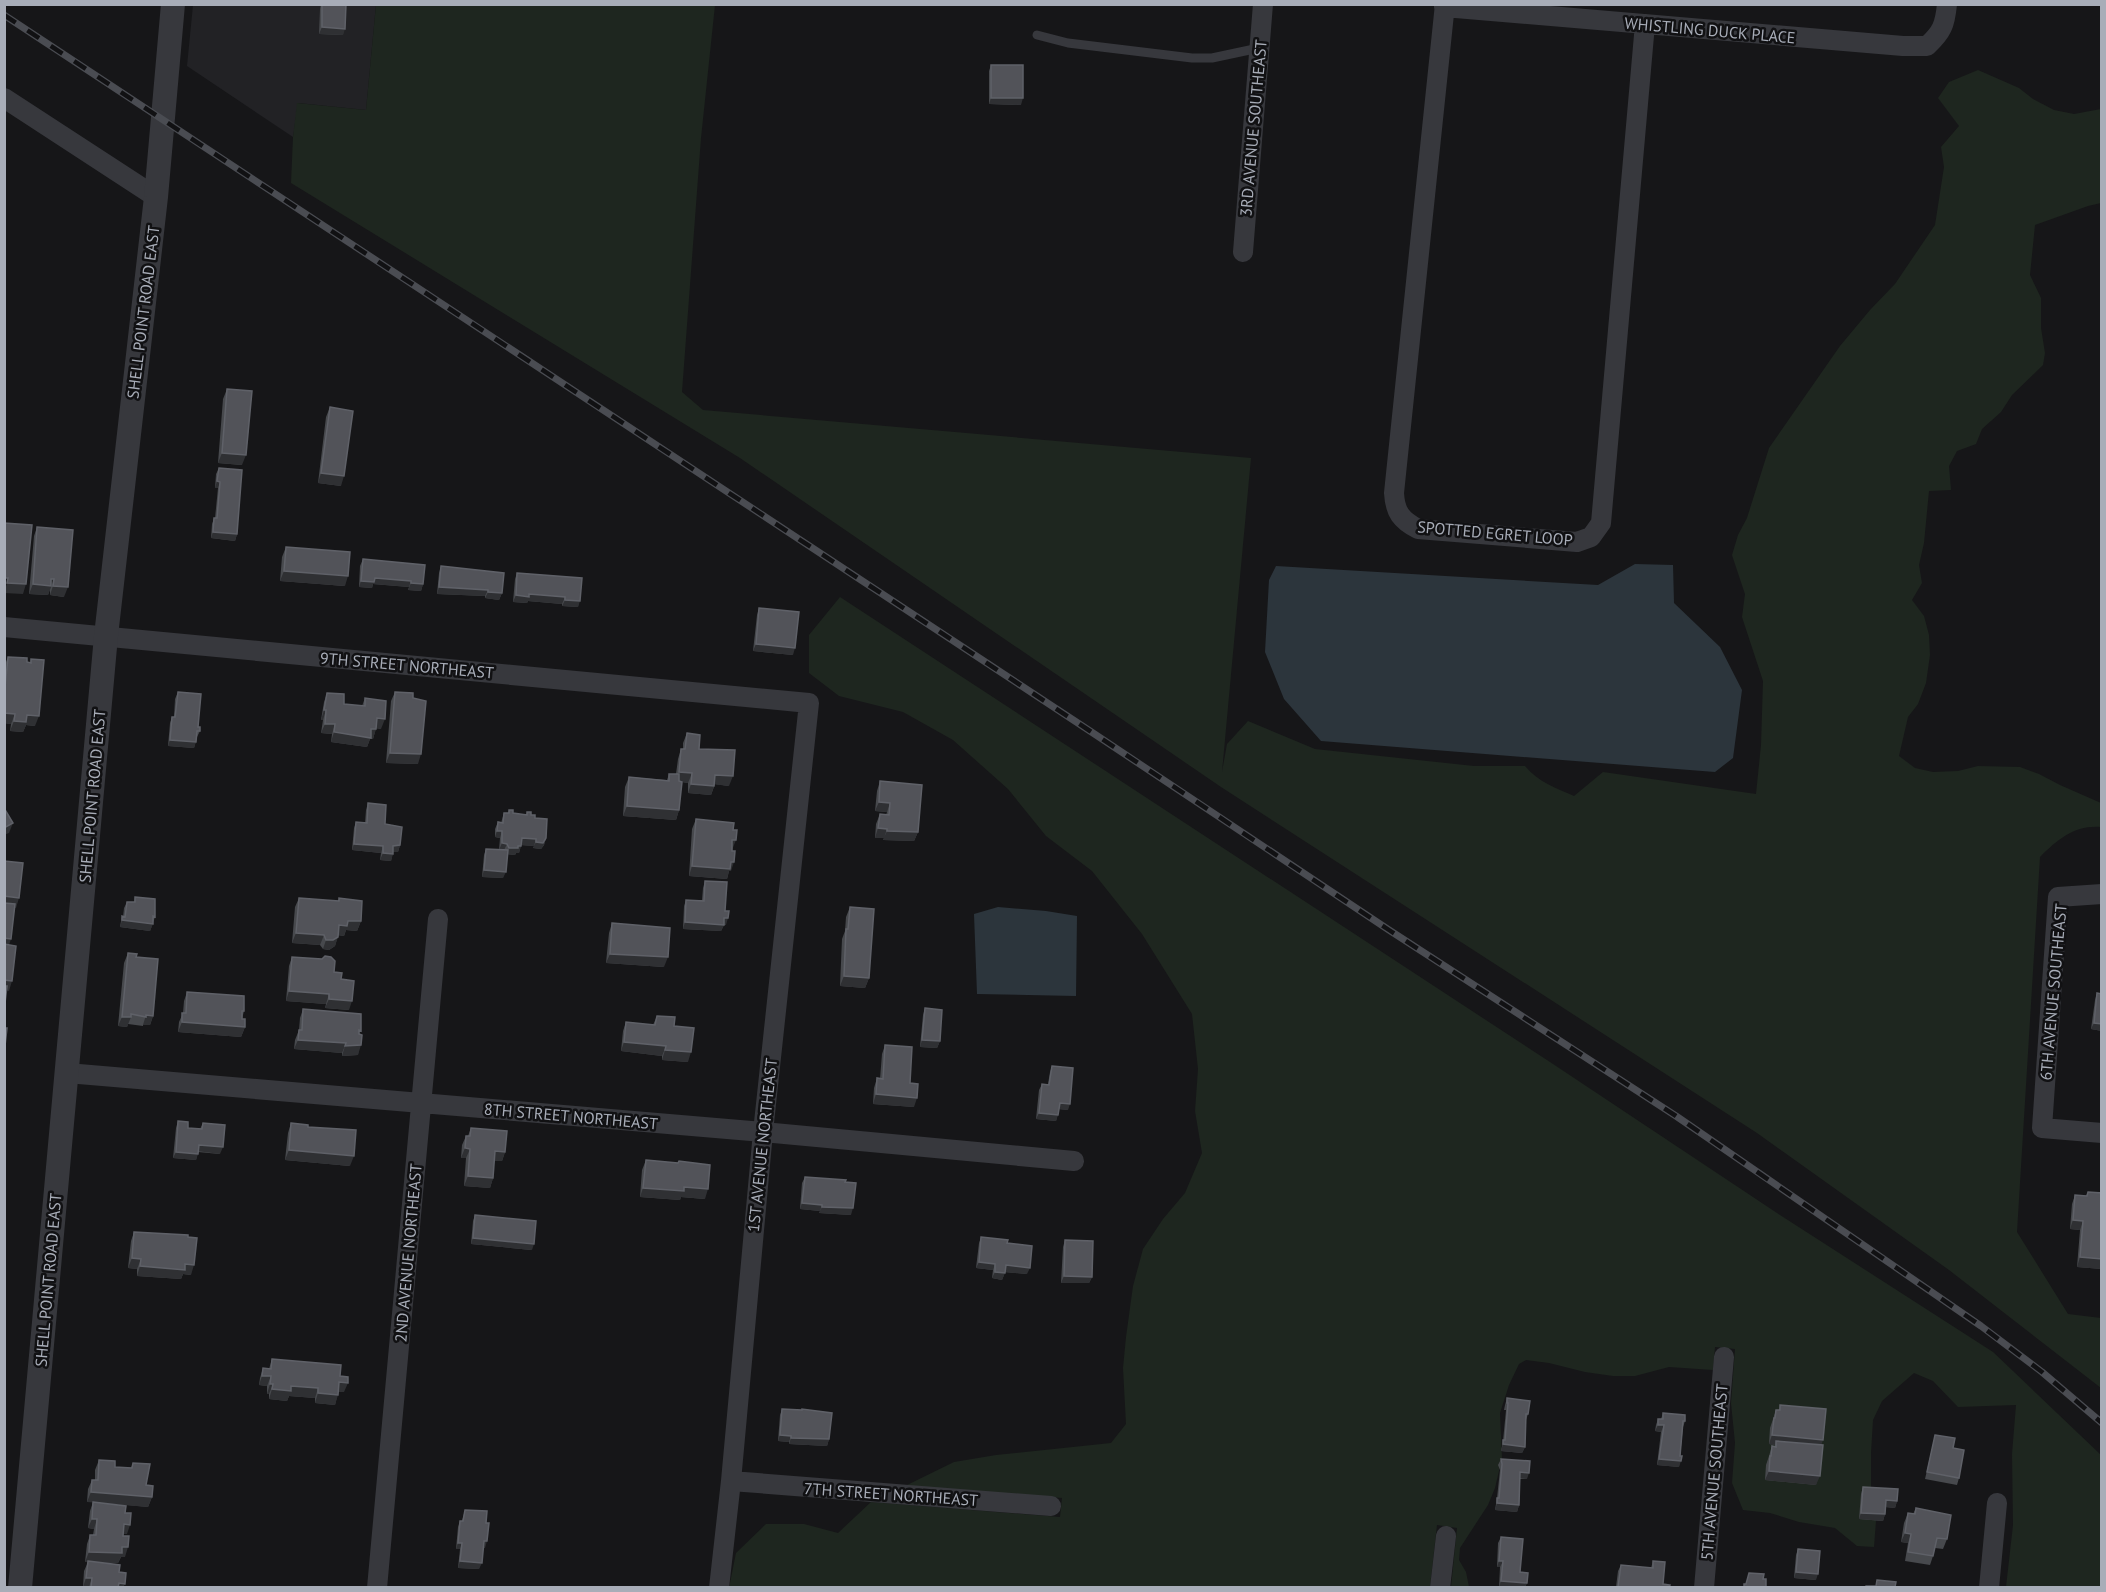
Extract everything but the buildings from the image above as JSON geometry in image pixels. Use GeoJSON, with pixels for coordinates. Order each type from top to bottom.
{"type":"FeatureCollection","features":[{"type":"Feature","properties":{"kind":"street","name":"SHELL POINT ROAD EAST"},"geometry":{"type":"LineString","coordinates":[[20,1587],[106,636],[156,197],[173,4]]}},
{"type":"Feature","properties":{"kind":"street","name":"3RD AVENUE SOUTHEAST"},"geometry":{"type":"LineString","coordinates":[[1243,252],[1263,4]]}},
{"type":"Feature","properties":{"kind":"street","name":"WHISTLING DUCK PLACE"},"geometry":{"type":"LineString","coordinates":[[1444,6],[1903,46],[1927,46],[1941,33],[1947,4]]}},
{"type":"Feature","properties":{"kind":"street","name":"SPOTTED EGRET LOOP"},"geometry":{"type":"LineString","coordinates":[[1444,6],[1394,493],[1395,508],[1406,523],[1418,529],[1577,542],[1591,537],[1601,523],[1645,24]]}},
{"type":"Feature","properties":{"kind":"street"},"geometry":{"type":"LineString","coordinates":[[4,98],[156,197]]}},
{"type":"Feature","properties":{"kind":"street","name":"9TH STREET NORTHEAST"},"geometry":{"type":"LineString","coordinates":[[4,627],[809,703]]}},
{"type":"Feature","properties":{"kind":"street","name":"1ST AVENUE NORTHEAST"},"geometry":{"type":"LineString","coordinates":[[719,1587],[763,1132],[809,703]]}},
{"type":"Feature","properties":{"kind":"street","name":"6TH AVENUE SOUTHEAST"},"geometry":{"type":"LineString","coordinates":[[2102,894],[2058,897],[2042,1128],[2102,1133]]}},
{"type":"Feature","properties":{"kind":"street","name":"2ND AVENUE NORTHEAST"},"geometry":{"type":"LineString","coordinates":[[377,1587],[438,919]]}},
{"type":"Feature","properties":{"kind":"street","name":"8TH STREET NORTHEAST"},"geometry":{"type":"LineString","coordinates":[[68,1073],[1074,1161]]}},
{"type":"Feature","properties":{"kind":"street","name":"5TH AVENUE SOUTHEAST"},"geometry":{"type":"LineString","coordinates":[[1704,1587],[1724,1358]]}},
{"type":"Feature","properties":{"kind":"street","name":"7TH STREET NORTHEAST"},"geometry":{"type":"LineString","coordinates":[[731,1481],[1051,1506]]}},
{"type":"Feature","properties":{"kind":"street"},"geometry":{"type":"LineString","coordinates":[[1989,1587],[1997,1503]]}},
{"type":"Feature","properties":{"kind":"street"},"geometry":{"type":"LineString","coordinates":[[1440,1587],[1446,1536]]}},
{"type":"Feature","properties":{"kind":"lane"},"geometry":{"type":"LineString","coordinates":[[1037,34],[1068,43],[1192,58],[1212,58],[1259,48]]}},
{"type":"Feature","properties":{"kind":"shaded area"},"geometry":{"type":"Polygon","coordinates":[[[193,5],[376,5],[366,110],[298,103],[293,137],[187,66],[193,5]]]}},
{"type":"Feature","properties":{"kind":"shaded area"},"geometry":{"type":"Polygon","coordinates":[[[376,5],[715,5],[701,138],[682,392],[703,410],[1251,458],[1222,772],[1227,744],[1248,721],[1315,749],[1474,766],[1525,766],[1541,780],[1574,796],[1603,772],[1756,794],[1761,745],[1763,681],[1742,617],[1745,594],[1732,555],[1738,535],[1747,518],[1769,448],[1840,346],[1895,284],[1935,225],[1944,167],[1941,147],[1959,126],[1938,98],[1949,82],[1978,70],[2019,88],[2033,99],[2054,110],[2074,114],[2101,109],[2101,203],[2035,225],[2030,275],[2041,298],[2041,328],[2045,353],[2043,365],[2012,395],[2001,412],[1982,429],[1976,444],[1957,451],[1949,466],[1951,490],[1929,491],[1924,543],[1919,565],[1922,583],[1912,600],[1924,616],[1929,635],[1930,655],[1926,683],[1918,704],[1908,717],[1899,756],[1915,768],[1933,772],[1958,771],[1978,766],[2020,767],[2101,803],[2101,827],[2083,828],[2068,834],[2040,857],[2017,1232],[2068,1314],[2101,1318],[2101,1388],[1949,1270],[1757,1133],[1221,787],[740,458],[291,183],[297,103],[366,110],[376,5]]]}},
{"type":"Feature","properties":{"kind":"shaded area"},"geometry":{"type":"Polygon","coordinates":[[[1635,564],[1673,565],[1674,603],[1720,647],[1742,690],[1733,758],[1715,772],[1321,741],[1284,699],[1265,652],[1269,580],[1276,566],[1598,585],[1635,564]]]}},
{"type":"Feature","properties":{"kind":"shaded area"},"geometry":{"type":"Polygon","coordinates":[[[840,597],[1780,1215],[1993,1352],[2101,1455],[2101,1587],[2006,1587],[2013,1525],[2012,1454],[2016,1405],[1958,1407],[1933,1381],[1914,1373],[1882,1401],[1873,1420],[1871,1493],[1876,1521],[1874,1547],[1857,1546],[1835,1528],[1799,1522],[1770,1513],[1743,1510],[1732,1483],[1735,1443],[1731,1403],[1735,1349],[1715,1347],[1713,1370],[1669,1367],[1635,1376],[1613,1376],[1526,1360],[1519,1364],[1500,1413],[1502,1458],[1495,1488],[1488,1505],[1460,1548],[1459,1560],[1466,1572],[1469,1587],[1451,1587],[1457,1528],[1437,1525],[1430,1587],[729,1588],[736,1553],[766,1524],[804,1524],[838,1533],[871,1502],[1060,1517],[1062,1498],[905,1486],[954,1462],[996,1455],[1111,1443],[1126,1424],[1123,1368],[1126,1337],[1133,1286],[1143,1249],[1163,1219],[1185,1193],[1202,1153],[1195,1111],[1198,1069],[1192,1014],[1142,934],[1092,871],[1046,836],[1008,789],[953,740],[903,712],[839,696],[809,673],[809,635],[840,597]]]}},
{"type":"Feature","properties":{"kind":"shaded area"},"geometry":{"type":"Polygon","coordinates":[[[998,907],[1077,916],[1076,996],[977,994],[974,914],[998,907]]]}},
{"type":"Feature","properties":{"kind":"railway"},"geometry":{"type":"LineString","coordinates":[[4,15],[1389,930],[1676,1116],[1981,1326],[2042,1372],[2102,1423]]}}]}
